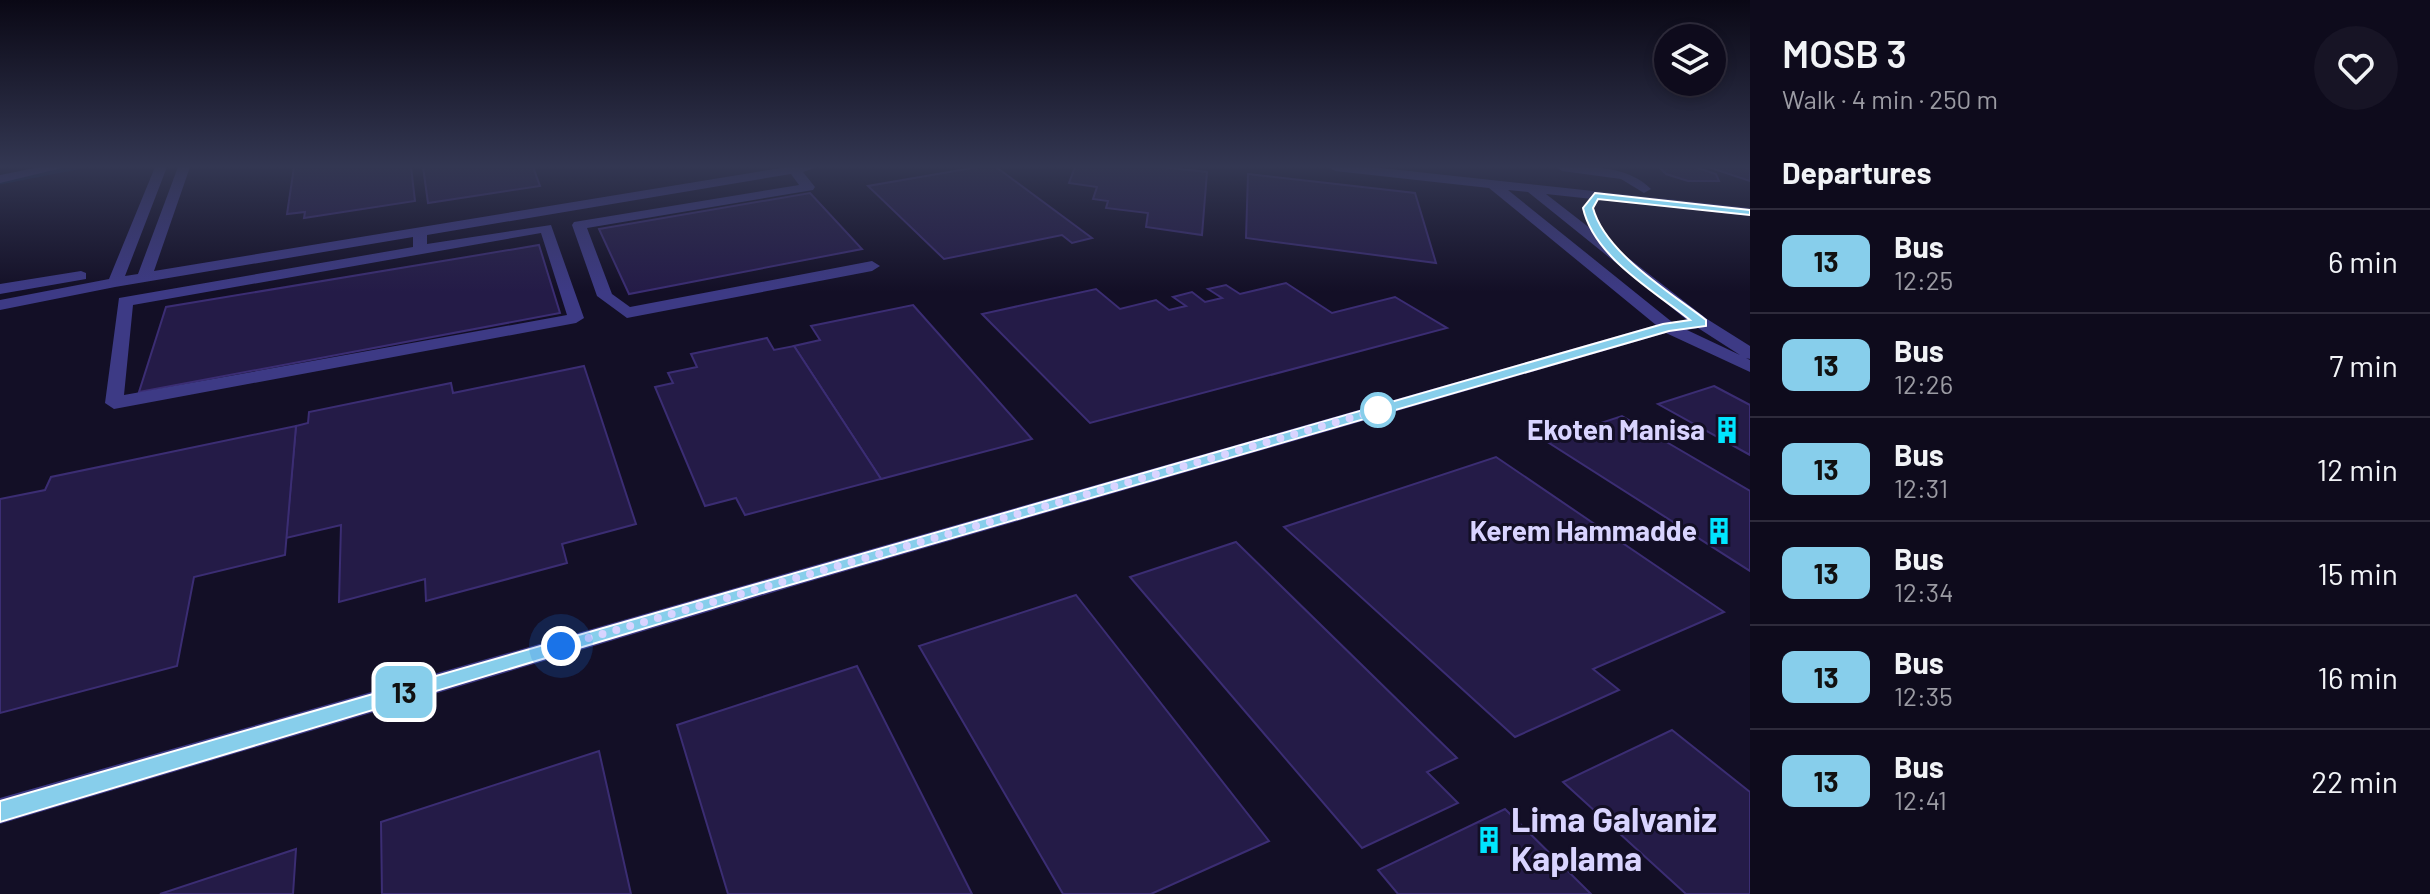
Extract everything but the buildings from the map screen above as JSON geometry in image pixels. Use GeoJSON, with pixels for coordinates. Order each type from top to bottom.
{"type":"FeatureCollection","features":[{"type":"Feature","properties":{"kind":"street"},"geometry":{"type":"LineString","coordinates":[[117,276],[144,209]]}},
{"type":"Feature","properties":{"kind":"street"},"geometry":{"type":"LineString","coordinates":[[148,271],[170,209]]}},
{"type":"Feature","properties":{"kind":"street"},"geometry":{"type":"LineString","coordinates":[[0,289],[117,276],[515,209]]}},
{"type":"Feature","properties":{"kind":"street"},"geometry":{"type":"LineString","coordinates":[[148,271],[420,241],[546,228],[576,318],[114,403],[125,301],[420,241],[591,209]]}},
{"type":"Feature","properties":{"kind":"street"},"geometry":{"type":"LineString","coordinates":[[677,209],[579,225],[605,296],[627,313],[872,266]]}},
{"type":"Feature","properties":{"kind":"street"},"geometry":{"type":"LineString","coordinates":[[1535,209],[1668,327],[1750,367]]}},
{"type":"Feature","properties":{"kind":"street"},"geometry":{"type":"LineString","coordinates":[[1560,209],[1701,323],[1750,354]]}},
{"type":"Feature","properties":{"kind":"street"},"geometry":{"type":"LineString","coordinates":[[1588,209],[1592,223],[1619,257]]}},
{"type":"Feature","properties":{"kind":"street"},"geometry":{"type":"LineString","coordinates":[[1718,209],[1750,212]]}},
{"type":"Feature","properties":{"kind":"street"},"geometry":{"type":"LineString","coordinates":[[0,305],[117,276]]}},
{"type":"Feature","properties":{"kind":"street"},"geometry":{"type":"LineString","coordinates":[[0,811],[769,585],[1668,327],[1701,323]]}},
{"type":"Feature","properties":{"kind":"bus line","name":"13"},"geometry":{"type":"LineString","coordinates":[[0,811],[1637,335],[1701,323],[1619,257],[1592,223],[1588,209]]}},
{"type":"Feature","properties":{"kind":"bus line","name":"13"},"geometry":{"type":"LineString","coordinates":[[1718,209],[1750,212]]}},
{"type":"Feature","properties":{"kind":"place","name":"Ekoten Manisa"},"geometry":{"type":"Point","coordinates":[1727,430]}},
{"type":"Feature","properties":{"kind":"place","name":"Kerem Hammadde"},"geometry":{"type":"Point","coordinates":[1719,531]}},
{"type":"Feature","properties":{"kind":"place","name":"Lima Galvaniz Kaplama"},"geometry":{"type":"Point","coordinates":[1489,840]}},
{"type":"Feature","properties":{"kind":"route"},"geometry":{"type":"LineString","coordinates":[[561,646],[1378,410]]}}]}
